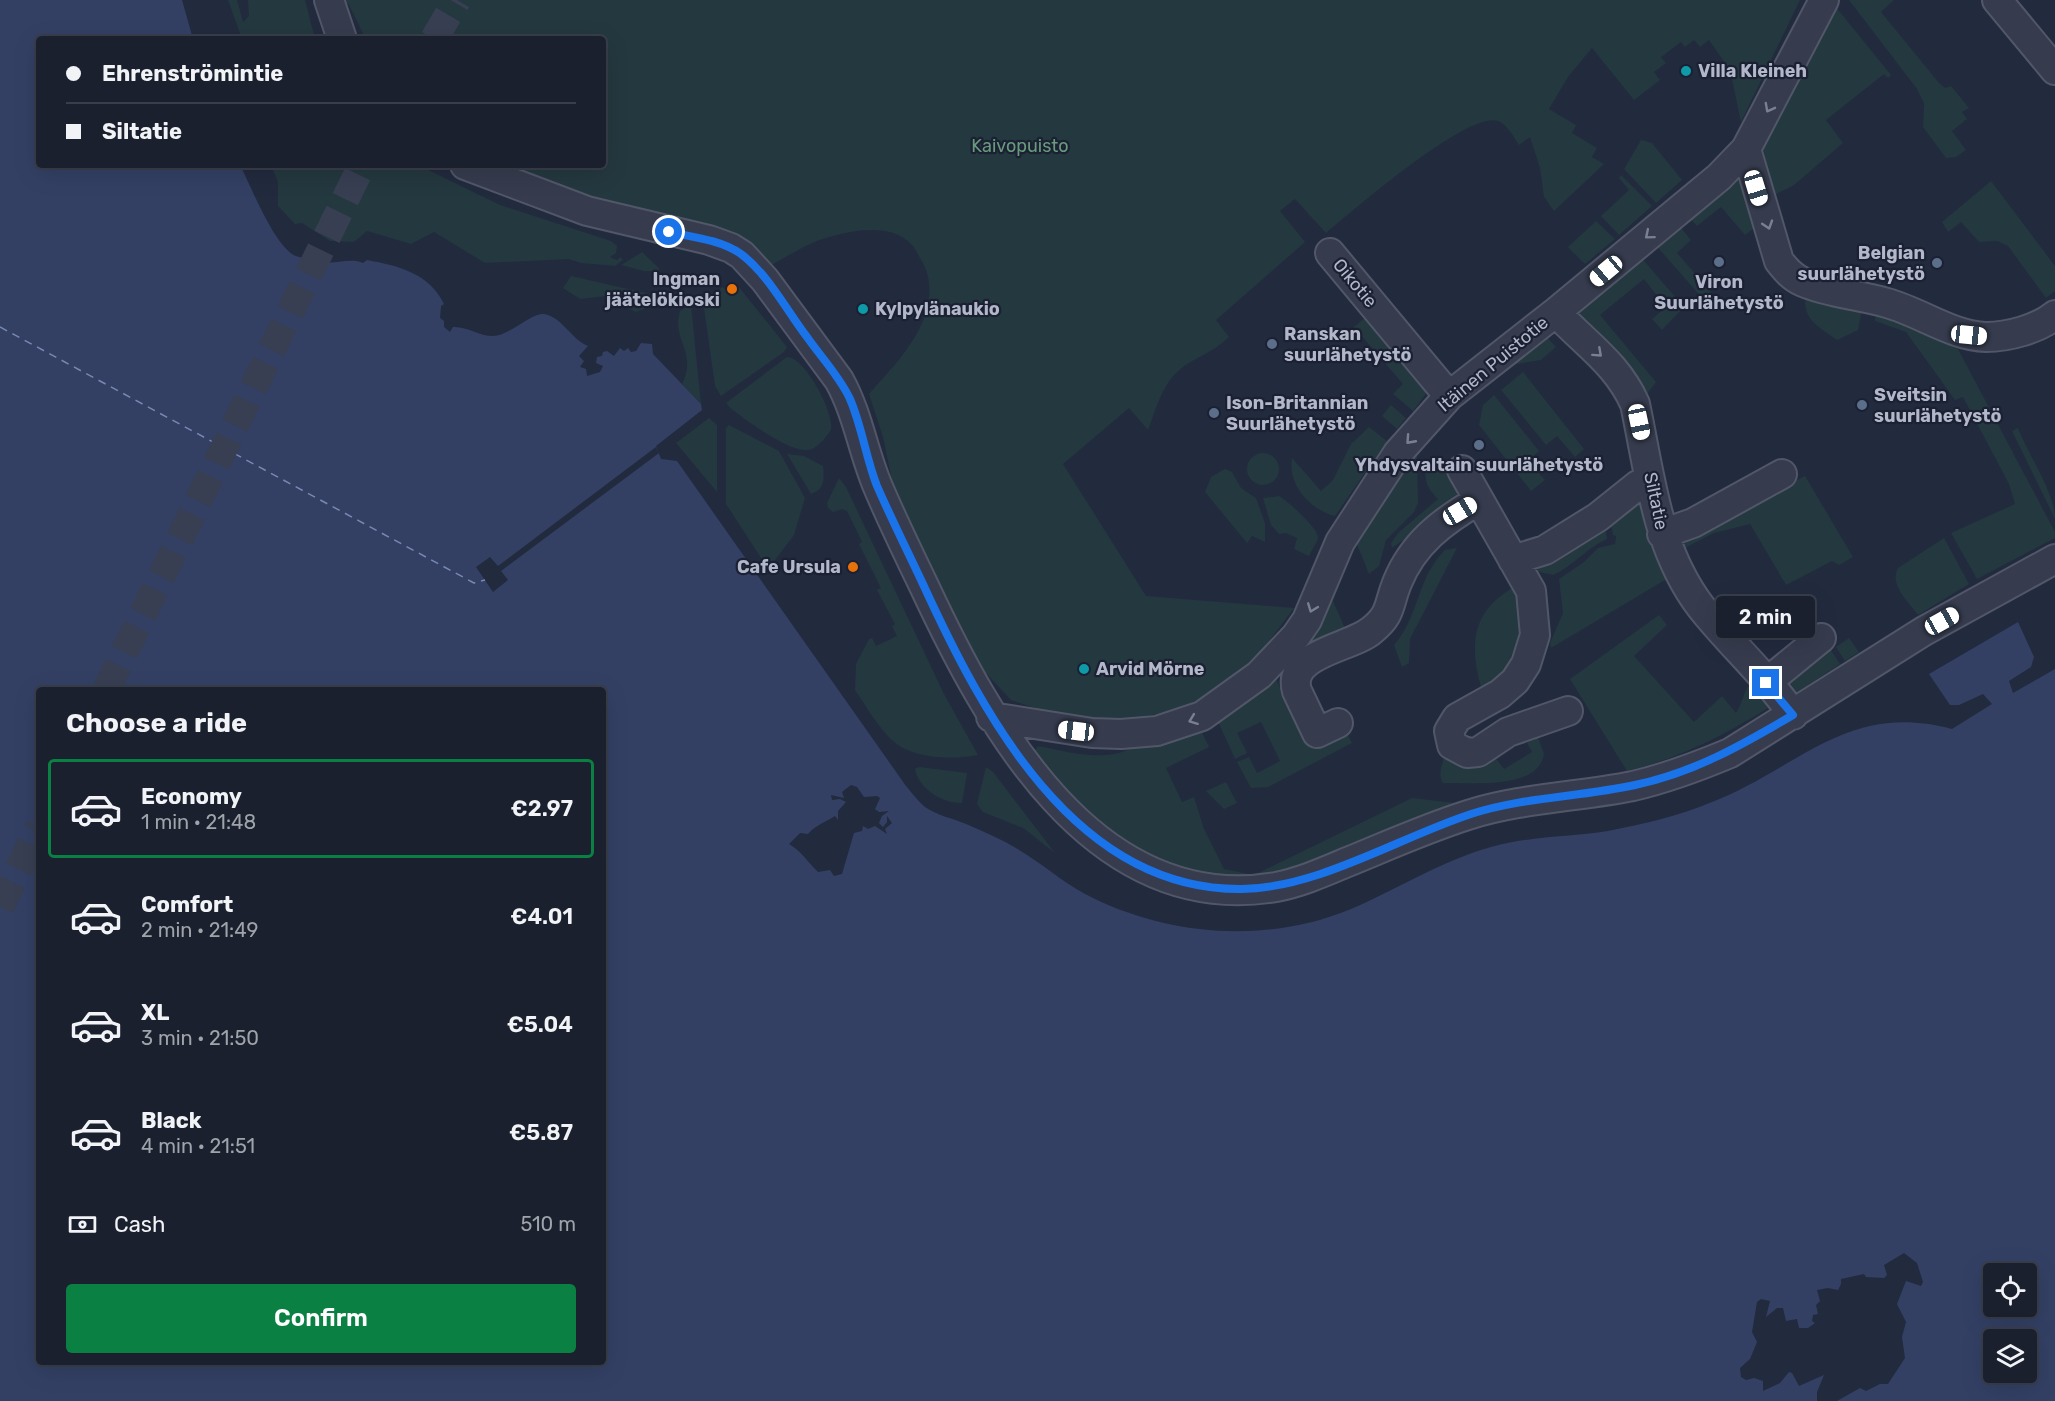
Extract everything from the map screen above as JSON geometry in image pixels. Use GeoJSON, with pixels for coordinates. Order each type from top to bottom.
{"type":"FeatureCollection","features":[{"type":"Feature","properties":{"kind":"street"},"geometry":{"type":"LineString","coordinates":[[329,0],[341,36]]}},
{"type":"Feature","properties":{"kind":"street","name":"Itäinen Puistotie"},"geometry":{"type":"LineString","coordinates":[[991,717],[1092,733],[1130,734],[1181,724],[1202,716],[1224,703],[1270,666],[1307,620],[1340,542],[1398,453],[1449,396],[1556,312],[1719,177],[1746,149],[1824,0]]}},
{"type":"Feature","properties":{"kind":"street"},"geometry":{"type":"LineString","coordinates":[[1997,0],[2055,70]]}},
{"type":"Feature","properties":{"kind":"street"},"geometry":{"type":"LineString","coordinates":[[1746,149],[1779,261],[1789,274],[1805,283],[1888,303],[1969,335],[1988,337],[2013,333],[2038,325],[2055,315]]}},
{"type":"Feature","properties":{"kind":"street"},"geometry":{"type":"LineString","coordinates":[[473,168],[587,211],[709,240],[731,248],[751,264],[839,380],[849,398],[866,459],[959,663],[1019,758],[1053,798],[1103,842],[1142,866],[1171,878],[1202,886],[1239,889],[1273,887],[1307,879],[1433,827],[1489,809],[1662,779],[1730,753],[1923,631],[2055,559]]}},
{"type":"Feature","properties":{"kind":"street","name":"Oikotie"},"geometry":{"type":"LineString","coordinates":[[1329,253],[1449,396]]}},
{"type":"Feature","properties":{"kind":"street","name":"Siltatie"},"geometry":{"type":"LineString","coordinates":[[1556,312],[1613,366],[1627,385],[1639,422],[1662,534],[1700,606],[1793,715]]}},
{"type":"Feature","properties":{"kind":"street"},"geometry":{"type":"LineString","coordinates":[[1462,470],[1531,591],[1535,604],[1535,635],[1532,650],[1515,681],[1500,694],[1458,718],[1449,731],[1452,745],[1467,753],[1478,753],[1508,732],[1568,711]]}},
{"type":"Feature","properties":{"kind":"street"},"geometry":{"type":"LineString","coordinates":[[1662,534],[1693,523],[1782,474]]}},
{"type":"Feature","properties":{"kind":"street"},"geometry":{"type":"LineString","coordinates":[[1513,560],[1545,550],[1598,517],[1638,485],[1651,486]]}},
{"type":"Feature","properties":{"kind":"street"},"geometry":{"type":"LineString","coordinates":[[1338,723],[1317,733],[1297,691],[1295,684],[1297,673],[1310,659],[1370,633],[1388,616],[1397,583],[1416,548],[1441,522],[1479,500]]}},
{"type":"Feature","properties":{"kind":"street"},"geometry":{"type":"LineString","coordinates":[[1766,683],[1821,638]]}},
{"type":"Feature","properties":{"kind":"green space"},"geometry":{"type":"Polygon","coordinates":[[[228,0],[237,0],[243,22],[249,16],[248,0],[305,0],[314,36],[241,36],[228,0]]]}},
{"type":"Feature","properties":{"kind":"green space","name":"Kaivopuisto"},"geometry":{"type":"Polygon","coordinates":[[[344,0],[1800,0],[1741,122],[1730,70],[1709,40],[1700,47],[1694,40],[1685,47],[1681,42],[1661,57],[1666,63],[1654,72],[1660,80],[1634,100],[1592,48],[1568,77],[1549,109],[1576,125],[1572,133],[1597,148],[1592,157],[1604,164],[1554,211],[1544,197],[1540,168],[1530,137],[1519,145],[1507,128],[1498,121],[1483,122],[1437,146],[1384,185],[1326,233],[1295,199],[1280,211],[1305,242],[1216,320],[1229,337],[1175,374],[1162,393],[1148,430],[1129,408],[1063,464],[1146,596],[1294,608],[1258,656],[1210,693],[1186,707],[1130,720],[1074,721],[1011,700],[968,654],[895,495],[883,437],[869,394],[910,345],[926,312],[929,299],[928,275],[911,244],[894,233],[872,230],[849,232],[813,243],[767,267],[646,216],[498,168],[606,168],[606,36],[364,36],[349,5],[344,0]]]}},
{"type":"Feature","properties":{"kind":"green space"},"geometry":{"type":"Polygon","coordinates":[[[1849,0],[1894,0],[1881,12],[1939,83],[1945,88],[1951,86],[1969,108],[1962,112],[1967,119],[1952,131],[1966,150],[1956,157],[1946,158],[1923,127],[1924,103],[1917,89],[1849,0]]]}},
{"type":"Feature","properties":{"kind":"green space"},"geometry":{"type":"Polygon","coordinates":[[[1835,6],[1891,75],[1888,78],[1884,74],[1826,120],[1843,143],[1794,185],[1770,197],[1763,144],[1835,6]]]}},
{"type":"Feature","properties":{"kind":"green space"},"geometry":{"type":"Polygon","coordinates":[[[1641,140],[1652,143],[1682,180],[1656,203],[1624,169],[1641,140]]]}},
{"type":"Feature","properties":{"kind":"green space"},"geometry":{"type":"Polygon","coordinates":[[[272,168],[424,168],[500,205],[611,241],[617,246],[616,253],[610,257],[617,260],[620,257],[623,260],[615,266],[581,263],[569,259],[485,263],[434,232],[411,244],[367,231],[354,242],[330,241],[302,223],[295,224],[278,206],[278,182],[272,168]]]}},
{"type":"Feature","properties":{"kind":"green space"},"geometry":{"type":"Polygon","coordinates":[[[1621,175],[1652,206],[1619,235],[1601,216],[1629,190],[1619,178],[1621,175]]]}},
{"type":"Feature","properties":{"kind":"green space"},"geometry":{"type":"Polygon","coordinates":[[[1740,175],[1760,224],[1745,235],[1721,207],[1697,226],[1687,215],[1740,175]]]}},
{"type":"Feature","properties":{"kind":"green space"},"geometry":{"type":"Polygon","coordinates":[[[1991,181],[2055,266],[2055,291],[2046,298],[2008,246],[1997,241],[1979,242],[1961,222],[1948,232],[1942,222],[1991,181]]]}},
{"type":"Feature","properties":{"kind":"green space"},"geometry":{"type":"Polygon","coordinates":[[[1596,221],[1615,239],[1585,264],[1568,247],[1596,221]]]}},
{"type":"Feature","properties":{"kind":"green space"},"geometry":{"type":"Polygon","coordinates":[[[1677,223],[1691,240],[1677,253],[1718,300],[1710,307],[1653,242],[1677,223]]]}},
{"type":"Feature","properties":{"kind":"green space"},"geometry":{"type":"Polygon","coordinates":[[[642,252],[659,268],[659,271],[644,271],[621,265],[642,252]]]}},
{"type":"Feature","properties":{"kind":"green space"},"geometry":{"type":"Polygon","coordinates":[[[1639,255],[1684,307],[1662,330],[1652,319],[1666,307],[1644,279],[1600,315],[1656,382],[1644,398],[1570,315],[1639,255]]]}},
{"type":"Feature","properties":{"kind":"green space"},"geometry":{"type":"Polygon","coordinates":[[[571,276],[650,294],[655,299],[648,300],[644,309],[636,312],[625,307],[618,307],[606,296],[580,299],[563,288],[571,276]]]}},
{"type":"Feature","properties":{"kind":"green space"},"geometry":{"type":"Polygon","coordinates":[[[722,287],[735,295],[739,287],[787,347],[784,352],[721,396],[715,386],[704,308],[722,287]]]}},
{"type":"Feature","properties":{"kind":"green space"},"geometry":{"type":"Polygon","coordinates":[[[1805,301],[1830,302],[1862,309],[1858,330],[1837,340],[1811,320],[1805,301]]]}},
{"type":"Feature","properties":{"kind":"green space"},"geometry":{"type":"Polygon","coordinates":[[[691,305],[701,404],[682,384],[687,363],[678,321],[680,311],[691,305]]]}},
{"type":"Feature","properties":{"kind":"green space"},"geometry":{"type":"Polygon","coordinates":[[[1876,312],[1945,337],[1958,349],[2055,532],[2055,538],[1977,579],[1951,533],[2015,504],[2009,484],[1963,397],[1955,400],[1906,332],[1875,321],[1876,312]]]}},
{"type":"Feature","properties":{"kind":"green space"},"geometry":{"type":"Polygon","coordinates":[[[1367,316],[1428,391],[1413,411],[1393,394],[1403,384],[1354,327],[1367,316]]]}},
{"type":"Feature","properties":{"kind":"green space"},"geometry":{"type":"Polygon","coordinates":[[[1546,336],[1556,347],[1541,360],[1510,365],[1546,336]]]}},
{"type":"Feature","properties":{"kind":"green space"},"geometry":{"type":"Polygon","coordinates":[[[787,357],[794,359],[809,375],[823,399],[831,422],[831,430],[812,449],[794,448],[770,436],[726,403],[787,357]]]}},
{"type":"Feature","properties":{"kind":"green space"},"geometry":{"type":"Polygon","coordinates":[[[1523,372],[1584,449],[1575,457],[1557,436],[1546,445],[1501,390],[1523,372]]]}},
{"type":"Feature","properties":{"kind":"green space"},"geometry":{"type":"Polygon","coordinates":[[[1494,395],[1539,451],[1528,461],[1545,480],[1531,491],[1479,425],[1483,405],[1494,395]]]}},
{"type":"Feature","properties":{"kind":"green space"},"geometry":{"type":"Polygon","coordinates":[[[1391,405],[1406,418],[1397,429],[1382,416],[1391,405]]]}},
{"type":"Feature","properties":{"kind":"green space"},"geometry":{"type":"Polygon","coordinates":[[[709,418],[717,425],[717,492],[676,443],[709,418]]]}},
{"type":"Feature","properties":{"kind":"green space"},"geometry":{"type":"Polygon","coordinates":[[[729,425],[779,451],[805,498],[794,535],[772,564],[765,564],[726,504],[726,428],[729,425]]]}},
{"type":"Feature","properties":{"kind":"green space"},"geometry":{"type":"Polygon","coordinates":[[[1369,427],[1387,441],[1335,516],[1317,508],[1309,502],[1297,486],[1291,468],[1292,458],[1321,491],[1333,480],[1351,444],[1369,427]]]}},
{"type":"Feature","properties":{"kind":"green space"},"geometry":{"type":"Polygon","coordinates":[[[2018,428],[2051,497],[2055,519],[2012,431],[2018,428]]]}},
{"type":"Feature","properties":{"kind":"green space"},"geometry":{"type":"Polygon","coordinates":[[[1263,453],[1274,458],[1279,469],[1274,480],[1263,485],[1252,480],[1247,469],[1252,458],[1263,453]]]}},
{"type":"Feature","properties":{"kind":"green space"},"geometry":{"type":"Polygon","coordinates":[[[1417,453],[1418,503],[1414,512],[1386,540],[1379,566],[1369,574],[1356,542],[1400,474],[1417,453]]]}},
{"type":"Feature","properties":{"kind":"green space"},"geometry":{"type":"Polygon","coordinates":[[[787,454],[804,456],[823,466],[824,480],[819,490],[811,494],[787,454]]]}},
{"type":"Feature","properties":{"kind":"green space"},"geometry":{"type":"Polygon","coordinates":[[[1435,457],[1462,498],[1392,548],[1391,543],[1398,533],[1438,499],[1427,484],[1425,472],[1425,466],[1435,457]]]}},
{"type":"Feature","properties":{"kind":"green space"},"geometry":{"type":"Polygon","coordinates":[[[1225,469],[1232,472],[1241,488],[1256,498],[1265,523],[1265,542],[1252,536],[1247,543],[1205,492],[1211,477],[1225,469]]]}},
{"type":"Feature","properties":{"kind":"green space"},"geometry":{"type":"Polygon","coordinates":[[[1805,476],[1853,557],[1839,565],[1832,561],[1786,585],[1750,524],[1714,533],[1683,549],[1679,540],[1805,476]]]}},
{"type":"Feature","properties":{"kind":"green space"},"geometry":{"type":"Polygon","coordinates":[[[839,478],[846,487],[944,694],[978,755],[933,756],[910,751],[900,746],[881,729],[855,690],[856,664],[869,639],[872,638],[876,646],[897,636],[892,626],[895,624],[877,590],[881,588],[859,544],[862,542],[847,511],[842,509],[833,512],[828,508],[827,503],[839,478]]]}},
{"type":"Feature","properties":{"kind":"green space"},"geometry":{"type":"Polygon","coordinates":[[[1279,496],[1314,528],[1317,534],[1318,538],[1309,556],[1294,549],[1297,538],[1286,533],[1279,534],[1271,525],[1263,498],[1279,496]]]}},
{"type":"Feature","properties":{"kind":"green space"},"geometry":{"type":"Polygon","coordinates":[[[1639,497],[1648,535],[1670,577],[1551,648],[1550,643],[1563,613],[1559,579],[1584,562],[1598,548],[1615,544],[1616,536],[1613,535],[1612,529],[1605,521],[1639,497]]]}},
{"type":"Feature","properties":{"kind":"green space"},"geometry":{"type":"Polygon","coordinates":[[[1602,528],[1606,532],[1607,539],[1567,567],[1553,575],[1537,570],[1602,528]]]}},
{"type":"Feature","properties":{"kind":"green space"},"geometry":{"type":"Polygon","coordinates":[[[1944,538],[1969,584],[1918,615],[1898,587],[1896,574],[1898,568],[1944,538]]]}},
{"type":"Feature","properties":{"kind":"green space"},"geometry":{"type":"Polygon","coordinates":[[[1457,548],[1410,639],[1409,663],[1402,667],[1394,645],[1409,622],[1423,585],[1436,561],[1445,550],[1457,548]]]}},
{"type":"Feature","properties":{"kind":"green space"},"geometry":{"type":"Polygon","coordinates":[[[1518,585],[1524,642],[1502,676],[1482,690],[1475,657],[1478,629],[1491,605],[1518,585]]]}},
{"type":"Feature","properties":{"kind":"green space"},"geometry":{"type":"Polygon","coordinates":[[[1330,594],[1347,633],[1294,656],[1330,594]]]}},
{"type":"Feature","properties":{"kind":"green space"},"geometry":{"type":"Polygon","coordinates":[[[1659,615],[1667,625],[1634,656],[1694,722],[1722,696],[1736,713],[1752,681],[1773,705],[1686,752],[1627,771],[1570,679],[1659,615]]]}},
{"type":"Feature","properties":{"kind":"green space"},"geometry":{"type":"Polygon","coordinates":[[[1849,638],[1859,652],[1845,661],[1836,647],[1849,638]]]}},
{"type":"Feature","properties":{"kind":"green space"},"geometry":{"type":"Polygon","coordinates":[[[1829,647],[1840,664],[1794,694],[1781,682],[1829,647]]]}},
{"type":"Feature","properties":{"kind":"green space"},"geometry":{"type":"Polygon","coordinates":[[[1275,677],[1307,744],[1343,726],[1352,743],[1268,787],[1251,788],[1237,762],[1249,757],[1257,773],[1280,761],[1261,722],[1237,733],[1247,753],[1235,759],[1216,717],[1275,677]]]}},
{"type":"Feature","properties":{"kind":"green space"},"geometry":{"type":"Polygon","coordinates":[[[1199,726],[1209,747],[1166,768],[1182,802],[1194,797],[1204,829],[1224,869],[1254,875],[1412,798],[1455,803],[1352,850],[1317,863],[1283,872],[1249,876],[1217,875],[1185,869],[1154,858],[1124,842],[1097,823],[1071,799],[1034,752],[1038,746],[1078,754],[1108,755],[1133,747],[1143,738],[1184,732],[1199,726]]]}},
{"type":"Feature","properties":{"kind":"green space"},"geometry":{"type":"Polygon","coordinates":[[[1538,737],[1544,754],[1539,766],[1530,774],[1502,782],[1443,783],[1441,780],[1445,753],[1495,757],[1504,769],[1532,752],[1527,743],[1538,737]]]}},
{"type":"Feature","properties":{"kind":"green space"},"geometry":{"type":"Polygon","coordinates":[[[919,767],[967,773],[962,803],[947,801],[933,794],[917,776],[915,769],[919,767]]]}},
{"type":"Feature","properties":{"kind":"green space"},"geometry":{"type":"Polygon","coordinates":[[[986,767],[993,772],[1055,853],[1023,828],[983,812],[977,804],[986,767]]]}},
{"type":"Feature","properties":{"kind":"green space"},"geometry":{"type":"Polygon","coordinates":[[[1226,782],[1237,803],[1224,809],[1206,791],[1226,782]]]}},
{"type":"Feature","properties":{"kind":"water"},"geometry":{"type":"Polygon","coordinates":[[[0,0],[182,0],[192,36],[36,36],[36,168],[241,168],[272,229],[288,251],[296,256],[331,263],[358,261],[363,263],[367,260],[412,273],[438,293],[444,304],[441,306],[440,318],[444,321],[444,327],[450,332],[453,327],[458,327],[493,336],[499,335],[539,314],[544,314],[556,319],[588,346],[579,356],[584,361],[580,367],[586,369],[587,376],[600,372],[603,366],[596,363],[597,357],[602,356],[603,352],[607,351],[614,356],[620,348],[624,351],[628,348],[631,352],[636,351],[641,343],[652,344],[653,354],[701,404],[702,410],[656,446],[661,459],[677,461],[906,786],[925,807],[1005,842],[1076,889],[1124,911],[1156,921],[1188,928],[1254,931],[1320,920],[1351,909],[1437,867],[1491,847],[1535,839],[1608,831],[1661,819],[1699,807],[1744,788],[1799,756],[1853,731],[1883,724],[1915,723],[1952,729],[1992,704],[1983,694],[1959,705],[1950,705],[1929,674],[2018,622],[2034,657],[2031,667],[2009,681],[2013,693],[2055,669],[2055,1401],[1837,1401],[1860,1388],[1866,1391],[1880,1384],[1888,1384],[1905,1358],[1902,1337],[1906,1322],[1897,1304],[1906,1281],[1921,1286],[1923,1282],[1917,1263],[1904,1253],[1884,1265],[1887,1275],[1884,1278],[1866,1277],[1864,1274],[1841,1279],[1838,1290],[1828,1288],[1817,1290],[1820,1301],[1816,1305],[1818,1314],[1813,1315],[1812,1321],[1815,1323],[1808,1328],[1799,1328],[1797,1319],[1786,1321],[1783,1308],[1777,1308],[1766,1317],[1770,1301],[1761,1299],[1757,1302],[1752,1332],[1757,1342],[1750,1359],[1740,1368],[1741,1377],[1746,1380],[1754,1378],[1763,1381],[1763,1391],[1780,1383],[1789,1372],[1792,1373],[1799,1386],[1824,1375],[1817,1392],[1817,1401],[0,1401],[0,0]],[[851,785],[842,792],[844,798],[831,795],[832,800],[840,799],[846,802],[838,811],[838,820],[835,816],[808,834],[800,833],[789,844],[801,853],[818,872],[830,870],[834,876],[842,874],[854,833],[862,831],[863,826],[868,829],[875,826],[887,834],[885,829],[892,823],[887,816],[887,822],[883,827],[879,823],[882,816],[889,811],[879,812],[875,809],[880,798],[877,796],[864,797],[857,787],[851,785]]]}},
{"type":"Feature","properties":{"kind":"pier"},"geometry":{"type":"Polygon","coordinates":[[[656,447],[659,453],[501,571],[508,580],[493,592],[476,567],[490,557],[498,566],[656,447]]]}},
{"type":"Feature","properties":{"kind":"ferry route"},"geometry":{"type":"LineString","coordinates":[[0,327],[474,583],[485,580]]}},
{"type":"Feature","properties":{"kind":"tunnel"},"geometry":{"type":"LineString","coordinates":[[436,36],[457,0]]}},
{"type":"Feature","properties":{"kind":"tunnel"},"geometry":{"type":"LineString","coordinates":[[107,687],[361,168]]}},
{"type":"Feature","properties":{"kind":"tunnel"},"geometry":{"type":"LineString","coordinates":[[0,907],[36,833]]}},
{"type":"Feature","properties":{"kind":"place","name":"Villa Kleineh"},"geometry":{"type":"Point","coordinates":[1686,71]}},
{"type":"Feature","properties":{"kind":"place","name":"Viron Suurlähetystö"},"geometry":{"type":"Point","coordinates":[1719,262]}},
{"type":"Feature","properties":{"kind":"place","name":"Belgian suurlähetystö"},"geometry":{"type":"Point","coordinates":[1937,263]}},
{"type":"Feature","properties":{"kind":"place","name":"Ingman jäätelökioski"},"geometry":{"type":"Point","coordinates":[732,289]}},
{"type":"Feature","properties":{"kind":"place","name":"Kylpylänaukio"},"geometry":{"type":"Point","coordinates":[863,309]}},
{"type":"Feature","properties":{"kind":"place","name":"Ranskan suurlähetystö"},"geometry":{"type":"Point","coordinates":[1272,344]}},
{"type":"Feature","properties":{"kind":"place","name":"Sveitsin suurlähetystö"},"geometry":{"type":"Point","coordinates":[1862,405]}},
{"type":"Feature","properties":{"kind":"place","name":"Ison-Britannian Suurlähetystö"},"geometry":{"type":"Point","coordinates":[1214,413]}},
{"type":"Feature","properties":{"kind":"place","name":"Yhdysvaltain suurlähetystö"},"geometry":{"type":"Point","coordinates":[1479,445]}},
{"type":"Feature","properties":{"kind":"place","name":"Cafe Ursula"},"geometry":{"type":"Point","coordinates":[853,567]}},
{"type":"Feature","properties":{"kind":"place","name":"Arvid Mörne"},"geometry":{"type":"Point","coordinates":[1084,669]}},
{"type":"Feature","properties":{"kind":"route"},"geometry":{"type":"LineString","coordinates":[[669,232],[709,240],[731,248],[742,255],[765,280],[839,380],[849,398],[866,459],[880,491],[959,663],[991,717],[1019,758],[1078,823],[1126,857],[1149,869],[1171,878],[1202,886],[1239,889],[1291,884],[1433,827],[1489,809],[1541,799],[1617,789],[1662,779],[1730,753],[1793,715],[1766,683]]}}]}
